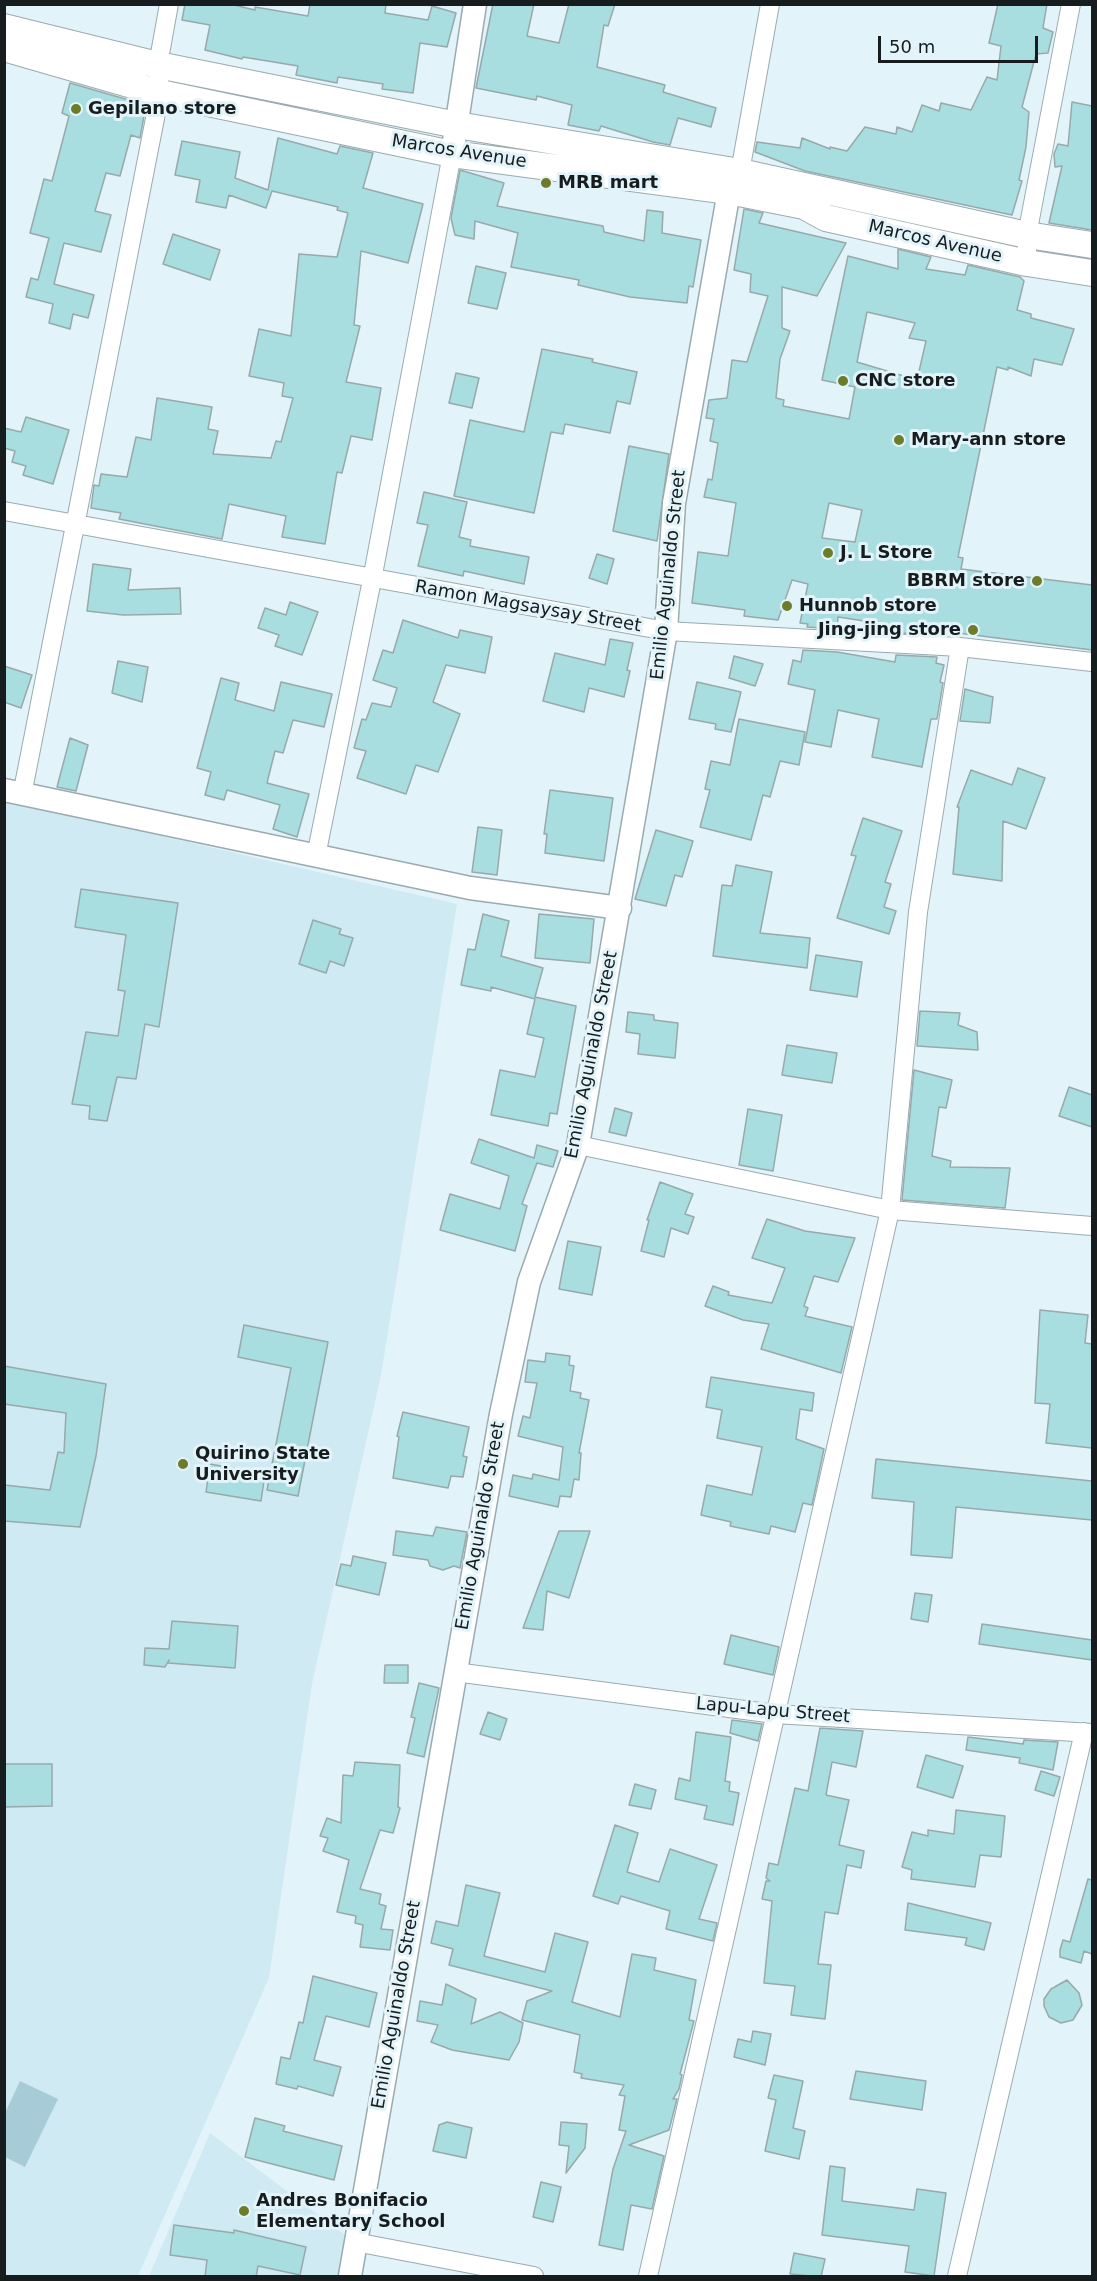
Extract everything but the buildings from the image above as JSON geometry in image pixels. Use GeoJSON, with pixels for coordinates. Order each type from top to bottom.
{"type":"FeatureCollection","features":[{"type":"Feature","properties":{"kind":"main road","name":"Marcos Avenue"},"geometry":{"type":"LineString","coordinates":[[4,27],[158,65],[735,181],[1092,245]]}},
{"type":"Feature","properties":{"kind":"main road","name":"Marcos Avenue"},"geometry":{"type":"LineString","coordinates":[[4,48],[160,93],[452,154],[735,181],[804,206],[826,218],[1027,263],[1092,273]]}},
{"type":"Feature","properties":{"kind":"street"},"geometry":{"type":"LineString","coordinates":[[169,4],[158,65],[160,93],[75,522],[13,792],[470,888],[620,908]]}},
{"type":"Feature","properties":{"kind":"street"},"geometry":{"type":"LineString","coordinates":[[316,856],[372,580],[452,154],[475,4]]}},
{"type":"Feature","properties":{"kind":"street","name":"Emilio Aguinaldo Street"},"geometry":{"type":"LineString","coordinates":[[350,2277],[501,1414],[529,1282],[578,1145],[666,632],[674,503],[770,4]]}},
{"type":"Feature","properties":{"kind":"street"},"geometry":{"type":"LineString","coordinates":[[1027,263],[1027,235],[1071,4]]}},
{"type":"Feature","properties":{"kind":"street","name":"Ramon Magsaysay Street"},"geometry":{"type":"LineString","coordinates":[[4,511],[75,522],[372,580],[666,632],[960,647],[1092,662]]}},
{"type":"Feature","properties":{"kind":"street"},"geometry":{"type":"LineString","coordinates":[[648,2277],[890,1210],[918,912],[960,647]]}},
{"type":"Feature","properties":{"kind":"street"},"geometry":{"type":"LineString","coordinates":[[578,1145],[890,1210],[1092,1226]]}},
{"type":"Feature","properties":{"kind":"street","name":"Lapu-Lapu Street"},"geometry":{"type":"LineString","coordinates":[[455,1672],[775,1714],[1088,1732]]}},
{"type":"Feature","properties":{"kind":"street"},"geometry":{"type":"LineString","coordinates":[[957,2277],[1088,1732]]}},
{"type":"Feature","properties":{"kind":"street"},"geometry":{"type":"LineString","coordinates":[[355,2242],[534,2277]]}},
{"type":"Feature","properties":{"kind":"shaded area","name":"Quirino State University"},"geometry":{"type":"Polygon","coordinates":[[[5,800],[457,904],[381,1375],[312,1684],[269,1978],[138,2276],[5,2276],[5,800]]]}},
{"type":"Feature","properties":{"kind":"shaded area"},"geometry":{"type":"Polygon","coordinates":[[[20,2081],[58,2099],[25,2167],[5,2157],[5,2113],[20,2081]]]}},
{"type":"Feature","properties":{"kind":"shaded area","name":"Andres Bonifacio Elementary School"},"geometry":{"type":"Polygon","coordinates":[[[210,2133],[350,2239],[343,2276],[149,2276],[210,2133]]]}},
{"type":"Feature","properties":{"kind":"place","name":"Gepilano store"},"geometry":{"type":"Point","coordinates":[76,109]}},
{"type":"Feature","properties":{"kind":"place","name":"MRB mart"},"geometry":{"type":"Point","coordinates":[546,183]}},
{"type":"Feature","properties":{"kind":"place","name":"CNC store"},"geometry":{"type":"Point","coordinates":[843,381]}},
{"type":"Feature","properties":{"kind":"place","name":"Mary-ann store"},"geometry":{"type":"Point","coordinates":[899,440]}},
{"type":"Feature","properties":{"kind":"place","name":"J. L Store"},"geometry":{"type":"Point","coordinates":[828,553]}},
{"type":"Feature","properties":{"kind":"place","name":"BBRM store"},"geometry":{"type":"Point","coordinates":[1037,581]}},
{"type":"Feature","properties":{"kind":"place","name":"Hunnob store"},"geometry":{"type":"Point","coordinates":[787,606]}},
{"type":"Feature","properties":{"kind":"place","name":"Jing-jing store"},"geometry":{"type":"Point","coordinates":[973,630]}},
{"type":"Feature","properties":{"kind":"place","name":"Quirino State University"},"geometry":{"type":"Point","coordinates":[183,1464]}},
{"type":"Feature","properties":{"kind":"place","name":"Andres Bonifacio Elementary School"},"geometry":{"type":"Point","coordinates":[244,2211]}}]}
